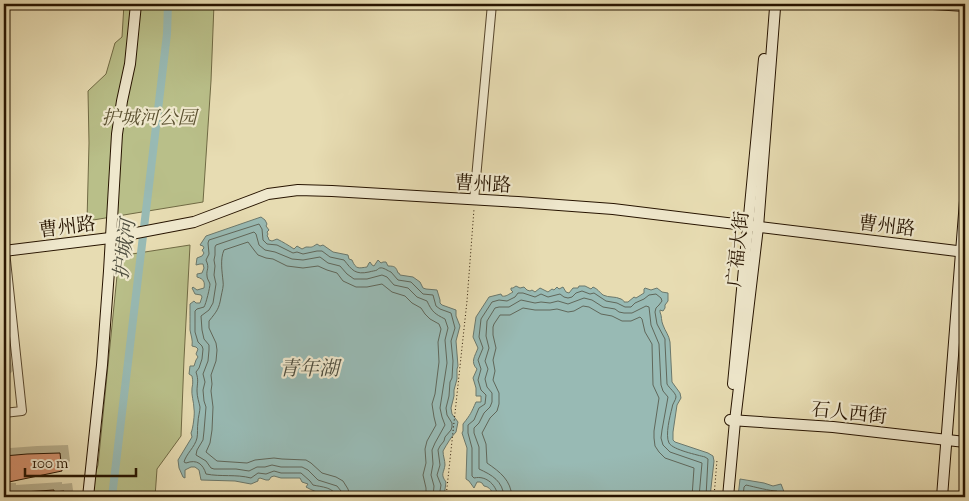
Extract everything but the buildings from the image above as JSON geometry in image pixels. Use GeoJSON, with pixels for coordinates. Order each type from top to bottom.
{"type":"FeatureCollection","features":[{"type":"Feature","properties":{"kind":"main road"},"geometry":{"type":"LineString","coordinates":[[88,497],[113,238],[117,134],[130,64],[136,4]]}},
{"type":"Feature","properties":{"kind":"main road","name":"广福大街"},"geometry":{"type":"LineString","coordinates":[[753,227],[769,4]]}},
{"type":"Feature","properties":{"kind":"main road","name":"广福大街"},"geometry":{"type":"LineString","coordinates":[[722,497],[753,227],[773,4]]}},
{"type":"Feature","properties":{"kind":"main road"},"geometry":{"type":"LineString","coordinates":[[933,4],[965,6]]}},
{"type":"Feature","properties":{"kind":"main road","name":"曹州路"},"geometry":{"type":"LineString","coordinates":[[4,251],[113,238],[194,222],[268,194],[298,190],[613,209],[963,252]]}},
{"type":"Feature","properties":{"kind":"main road"},"geometry":{"type":"LineString","coordinates":[[942,497],[963,252],[965,201]]}},
{"type":"Feature","properties":{"kind":"main road","name":"广福大街"},"geometry":{"type":"LineString","coordinates":[[728,497],[732,420]]}},
{"type":"Feature","properties":{"kind":"main road","name":"石人西街"},"geometry":{"type":"LineString","coordinates":[[732,420],[834,427],[965,442]]}},
{"type":"Feature","properties":{"kind":"street"},"geometry":{"type":"LineString","coordinates":[[474,200],[492,4]]}},
{"type":"Feature","properties":{"kind":"street"},"geometry":{"type":"LineString","coordinates":[[4,251],[23,414],[4,414]]}},
{"type":"Feature","properties":{"kind":"path"},"geometry":{"type":"LineString","coordinates":[[446,497],[467,302],[474,200]]}},
{"type":"Feature","properties":{"kind":"path"},"geometry":{"type":"LineString","coordinates":[[714,497],[718,460]]}},
{"type":"Feature","properties":{"kind":"green space","name":"护城河公园"},"geometry":{"type":"Polygon","coordinates":[[[124,4],[214,4],[203,202],[87,221],[88,91],[106,74],[115,43],[122,37],[124,4]]]}},
{"type":"Feature","properties":{"kind":"green space"},"geometry":{"type":"Polygon","coordinates":[[[190,245],[181,436],[157,469],[155,497],[88,497],[98,465],[119,256],[190,245]]]}},
{"type":"Feature","properties":{"kind":"water","name":"青年湖"},"geometry":{"type":"Polygon","coordinates":[[[261,217],[267,224],[269,240],[277,239],[294,249],[297,246],[302,249],[317,244],[323,245],[333,252],[348,255],[349,259],[358,268],[367,267],[370,262],[374,266],[378,260],[381,263],[386,262],[388,266],[395,267],[400,275],[413,277],[420,282],[423,288],[437,290],[440,303],[456,310],[460,326],[456,341],[458,366],[451,408],[452,414],[458,422],[456,432],[443,451],[445,465],[443,475],[446,482],[444,497],[334,496],[306,487],[308,484],[302,482],[300,478],[274,476],[269,480],[260,478],[251,484],[235,481],[201,480],[199,470],[195,467],[185,470],[185,478],[183,477],[178,460],[192,437],[194,411],[193,379],[189,374],[190,366],[194,366],[198,357],[196,354],[198,349],[192,346],[190,304],[194,301],[200,303],[202,297],[195,294],[192,288],[197,290],[204,288],[203,280],[197,277],[197,274],[202,273],[204,268],[203,264],[196,265],[197,258],[204,253],[202,250],[203,246],[200,245],[206,236],[261,217]]]}},
{"type":"Feature","properties":{"kind":"water"},"geometry":{"type":"Polygon","coordinates":[[[516,286],[535,292],[540,288],[548,292],[557,287],[559,289],[563,287],[569,293],[573,288],[578,288],[579,286],[591,289],[593,287],[603,295],[619,298],[624,302],[628,302],[644,293],[645,288],[651,290],[657,288],[662,292],[668,293],[668,301],[663,311],[660,310],[660,312],[662,323],[670,342],[672,382],[680,393],[681,398],[677,405],[673,440],[713,456],[710,497],[494,497],[488,487],[480,482],[477,482],[474,488],[466,479],[467,448],[462,433],[463,424],[476,402],[481,402],[481,396],[476,396],[473,378],[477,369],[473,361],[478,348],[473,337],[476,317],[489,297],[501,294],[506,296],[513,292],[511,288],[516,286]]]}},
{"type":"Feature","properties":{"kind":"water"},"geometry":{"type":"Polygon","coordinates":[[[740,479],[773,486],[781,484],[786,497],[738,497],[740,479]]]}},
{"type":"Feature","properties":{"kind":"waterway","name":"护城河"},"geometry":{"type":"LineString","coordinates":[[112,497],[167,34],[168,4]]}}]}
